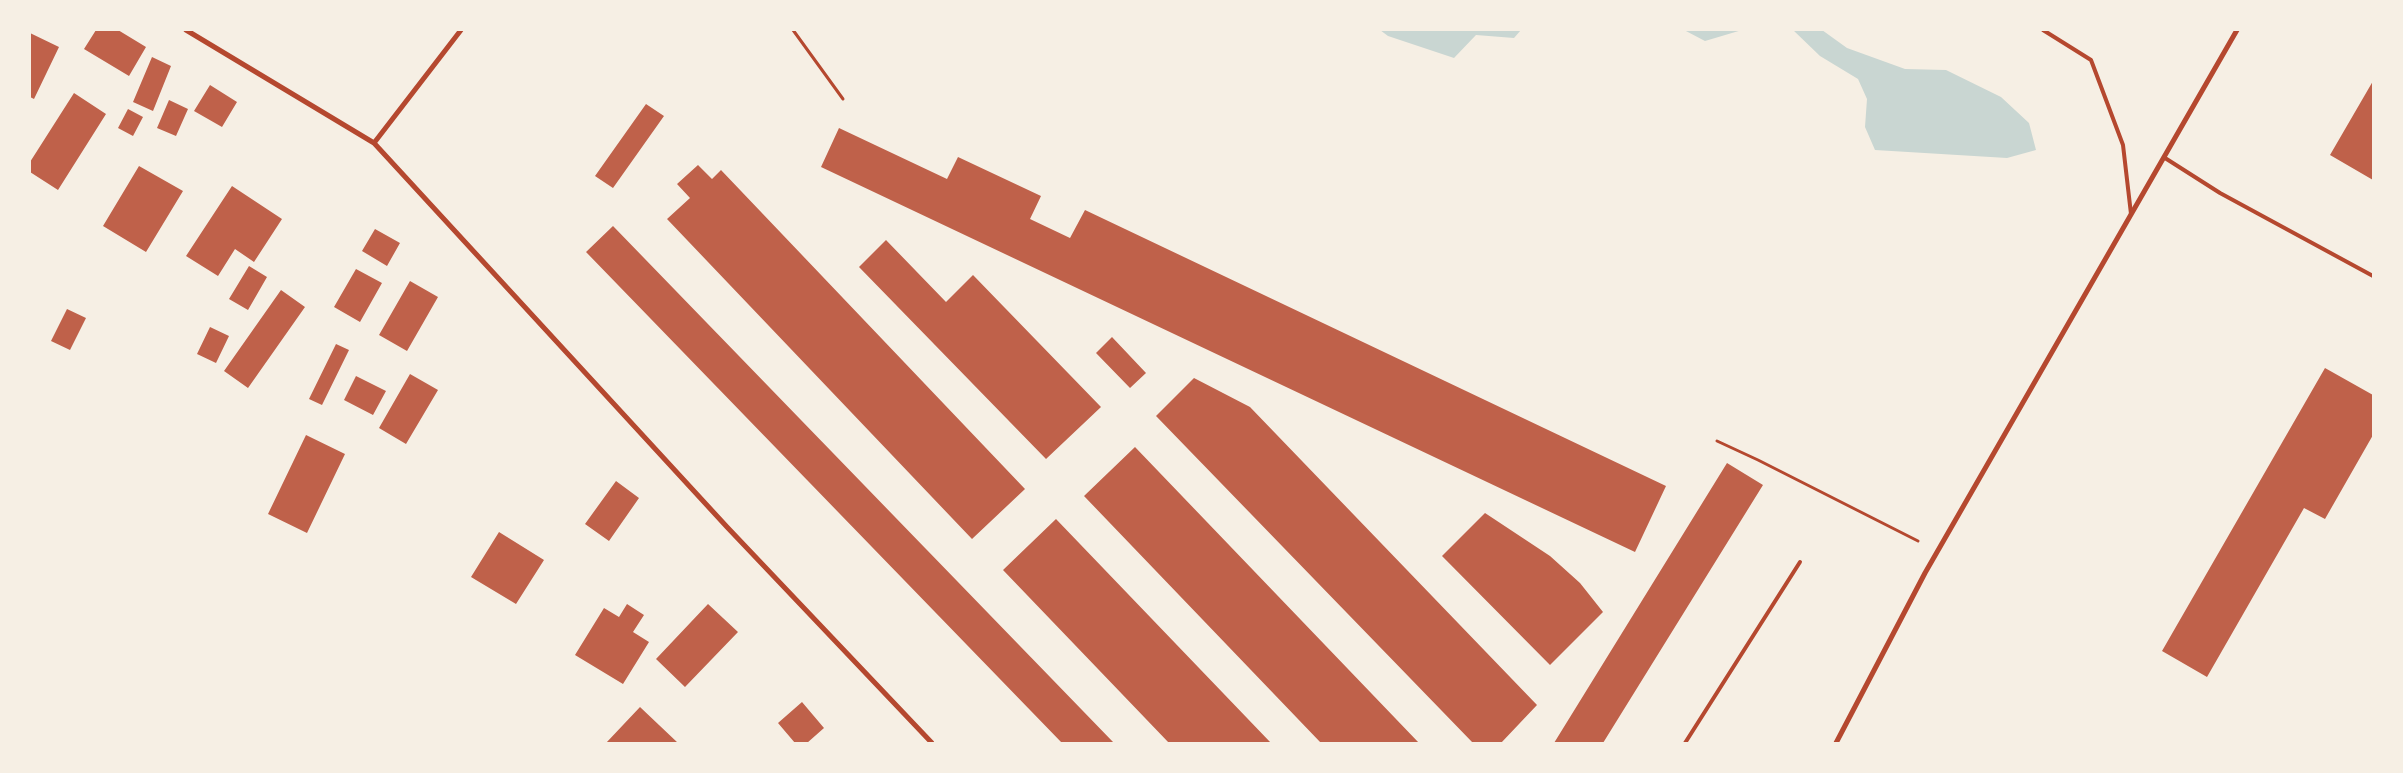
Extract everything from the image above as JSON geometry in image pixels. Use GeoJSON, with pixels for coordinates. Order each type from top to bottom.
{"type":"FeatureCollection","features":[{"type":"Feature","properties":{"kind":"street"},"geometry":{"type":"LineString","coordinates":[[186,30],[374,143],[721,520],[932,743]]}},
{"type":"Feature","properties":{"kind":"street"},"geometry":{"type":"LineString","coordinates":[[374,143],[461,30]]}},
{"type":"Feature","properties":{"kind":"street"},"geometry":{"type":"LineString","coordinates":[[1836,743],[1938,550],[2237,30]]}},
{"type":"Feature","properties":{"kind":"lane"},"geometry":{"type":"LineString","coordinates":[[2043,30],[2091,60],[2123,144],[2131,216]]}},
{"type":"Feature","properties":{"kind":"lane"},"geometry":{"type":"LineString","coordinates":[[2165,158],[2220,194],[2373,276]]}},
{"type":"Feature","properties":{"kind":"lane"},"geometry":{"type":"LineString","coordinates":[[1685,743],[1800,562]]}},
{"type":"Feature","properties":{"kind":"path"},"geometry":{"type":"LineString","coordinates":[[793,30],[843,99]]}},
{"type":"Feature","properties":{"kind":"path"},"geometry":{"type":"LineString","coordinates":[[1717,441],[1938,550]]}},
{"type":"Feature","properties":{"kind":"shaded area"},"geometry":{"type":"Polygon","coordinates":[[[1380,30],[1521,30],[1514,38],[1476,35],[1454,58],[1388,36],[1380,30]]]}},
{"type":"Feature","properties":{"kind":"shaded area"},"geometry":{"type":"Polygon","coordinates":[[[1684,30],[1742,30],[1705,41],[1684,30]]]}},
{"type":"Feature","properties":{"kind":"shaded area"},"geometry":{"type":"Polygon","coordinates":[[[1793,30],[1822,30],[1847,48],[1905,69],[1946,70],[2001,97],[2029,123],[2036,150],[2007,158],[1875,150],[1865,127],[1867,99],[1858,79],[1820,56],[1793,30]]]}},
{"type":"Feature","properties":{"kind":"building"},"geometry":{"type":"Polygon","coordinates":[[[96,30],[118,30],[146,47],[129,76],[84,49],[96,30]]]}},
{"type":"Feature","properties":{"kind":"building"},"geometry":{"type":"Polygon","coordinates":[[[30,33],[59,47],[34,99],[30,97],[30,33]]]}},
{"type":"Feature","properties":{"kind":"building"},"geometry":{"type":"Polygon","coordinates":[[[152,57],[171,66],[153,111],[133,102],[152,57]]]}},
{"type":"Feature","properties":{"kind":"building"},"geometry":{"type":"Polygon","coordinates":[[[2373,81],[2373,180],[2330,155],[2373,81]]]}},
{"type":"Feature","properties":{"kind":"building"},"geometry":{"type":"Polygon","coordinates":[[[210,85],[237,102],[222,127],[194,111],[210,85]]]}},
{"type":"Feature","properties":{"kind":"building"},"geometry":{"type":"Polygon","coordinates":[[[74,93],[106,114],[58,190],[30,172],[30,162],[74,93]]]}},
{"type":"Feature","properties":{"kind":"building"},"geometry":{"type":"Polygon","coordinates":[[[169,100],[188,109],[176,136],[157,128],[169,100]]]}},
{"type":"Feature","properties":{"kind":"building"},"geometry":{"type":"Polygon","coordinates":[[[646,104],[664,116],[613,188],[595,176],[646,104]]]}},
{"type":"Feature","properties":{"kind":"building"},"geometry":{"type":"Polygon","coordinates":[[[128,109],[143,117],[133,136],[118,128],[128,109]]]}},
{"type":"Feature","properties":{"kind":"building"},"geometry":{"type":"Polygon","coordinates":[[[839,128],[947,179],[958,157],[1041,196],[1030,219],[1070,238],[1085,210],[1666,486],[1635,552],[821,167],[839,128]]]}},
{"type":"Feature","properties":{"kind":"building"},"geometry":{"type":"Polygon","coordinates":[[[698,165],[712,179],[721,170],[1025,489],[972,539],[667,219],[690,198],[677,184],[698,165]]]}},
{"type":"Feature","properties":{"kind":"building"},"geometry":{"type":"Polygon","coordinates":[[[139,166],[183,191],[146,252],[103,226],[139,166]]]}},
{"type":"Feature","properties":{"kind":"building"},"geometry":{"type":"Polygon","coordinates":[[[232,186],[282,219],[254,262],[235,249],[218,276],[186,256],[232,186]]]}},
{"type":"Feature","properties":{"kind":"building"},"geometry":{"type":"Polygon","coordinates":[[[613,226],[1114,743],[1062,743],[586,252],[613,226]]]}},
{"type":"Feature","properties":{"kind":"building"},"geometry":{"type":"Polygon","coordinates":[[[375,229],[400,243],[387,266],[362,251],[375,229]]]}},
{"type":"Feature","properties":{"kind":"building"},"geometry":{"type":"Polygon","coordinates":[[[886,240],[946,302],[973,275],[1101,407],[1046,459],[859,267],[886,240]]]}},
{"type":"Feature","properties":{"kind":"building"},"geometry":{"type":"Polygon","coordinates":[[[249,266],[267,277],[248,310],[229,299],[249,266]]]}},
{"type":"Feature","properties":{"kind":"building"},"geometry":{"type":"Polygon","coordinates":[[[356,269],[382,283],[360,322],[334,307],[356,269]]]}},
{"type":"Feature","properties":{"kind":"building"},"geometry":{"type":"Polygon","coordinates":[[[410,281],[438,297],[407,351],[379,335],[410,281]]]}},
{"type":"Feature","properties":{"kind":"building"},"geometry":{"type":"Polygon","coordinates":[[[281,290],[305,307],[248,388],[224,371],[281,290]]]}},
{"type":"Feature","properties":{"kind":"building"},"geometry":{"type":"Polygon","coordinates":[[[67,309],[86,318],[70,350],[51,341],[67,309]]]}},
{"type":"Feature","properties":{"kind":"building"},"geometry":{"type":"Polygon","coordinates":[[[210,327],[229,336],[216,363],[197,354],[210,327]]]}},
{"type":"Feature","properties":{"kind":"building"},"geometry":{"type":"Polygon","coordinates":[[[1112,337],[1146,373],[1130,388],[1096,353],[1112,337]]]}},
{"type":"Feature","properties":{"kind":"building"},"geometry":{"type":"Polygon","coordinates":[[[336,344],[349,350],[322,405],[309,399],[336,344]]]}},
{"type":"Feature","properties":{"kind":"building"},"geometry":{"type":"Polygon","coordinates":[[[2325,368],[2373,395],[2373,435],[2325,519],[2304,508],[2207,677],[2162,651],[2325,368]]]}},
{"type":"Feature","properties":{"kind":"building"},"geometry":{"type":"Polygon","coordinates":[[[410,374],[438,390],[406,444],[379,428],[410,374]]]}},
{"type":"Feature","properties":{"kind":"building"},"geometry":{"type":"Polygon","coordinates":[[[356,376],[386,391],[373,415],[344,400],[356,376]]]}},
{"type":"Feature","properties":{"kind":"building"},"geometry":{"type":"Polygon","coordinates":[[[1194,378],[1250,407],[1537,705],[1501,743],[1473,743],[1156,416],[1194,378]]]}},
{"type":"Feature","properties":{"kind":"building"},"geometry":{"type":"Polygon","coordinates":[[[306,435],[345,454],[307,533],[268,514],[306,435]]]}},
{"type":"Feature","properties":{"kind":"building"},"geometry":{"type":"Polygon","coordinates":[[[1135,447],[1419,743],[1321,743],[1084,496],[1135,447]]]}},
{"type":"Feature","properties":{"kind":"building"},"geometry":{"type":"Polygon","coordinates":[[[1727,463],[1763,485],[1603,743],[1554,743],[1727,463]]]}},
{"type":"Feature","properties":{"kind":"building"},"geometry":{"type":"Polygon","coordinates":[[[616,481],[639,498],[609,541],[585,524],[616,481]]]}},
{"type":"Feature","properties":{"kind":"building"},"geometry":{"type":"Polygon","coordinates":[[[1485,513],[1550,556],[1580,583],[1603,612],[1550,665],[1442,556],[1485,513]]]}},
{"type":"Feature","properties":{"kind":"building"},"geometry":{"type":"Polygon","coordinates":[[[1056,519],[1271,743],[1169,743],[1003,570],[1056,519]]]}},
{"type":"Feature","properties":{"kind":"building"},"geometry":{"type":"Polygon","coordinates":[[[499,532],[544,560],[516,604],[471,577],[499,532]]]}},
{"type":"Feature","properties":{"kind":"building"},"geometry":{"type":"Polygon","coordinates":[[[627,604],[644,615],[633,632],[649,642],[623,684],[575,655],[604,608],[619,617],[627,604]]]}},
{"type":"Feature","properties":{"kind":"building"},"geometry":{"type":"Polygon","coordinates":[[[708,604],[738,632],[685,687],[656,659],[708,604]]]}},
{"type":"Feature","properties":{"kind":"building"},"geometry":{"type":"Polygon","coordinates":[[[802,702],[824,728],[807,743],[795,743],[778,723],[802,702]]]}},
{"type":"Feature","properties":{"kind":"building"},"geometry":{"type":"Polygon","coordinates":[[[640,707],[678,743],[606,743],[640,707]]]}}]}
